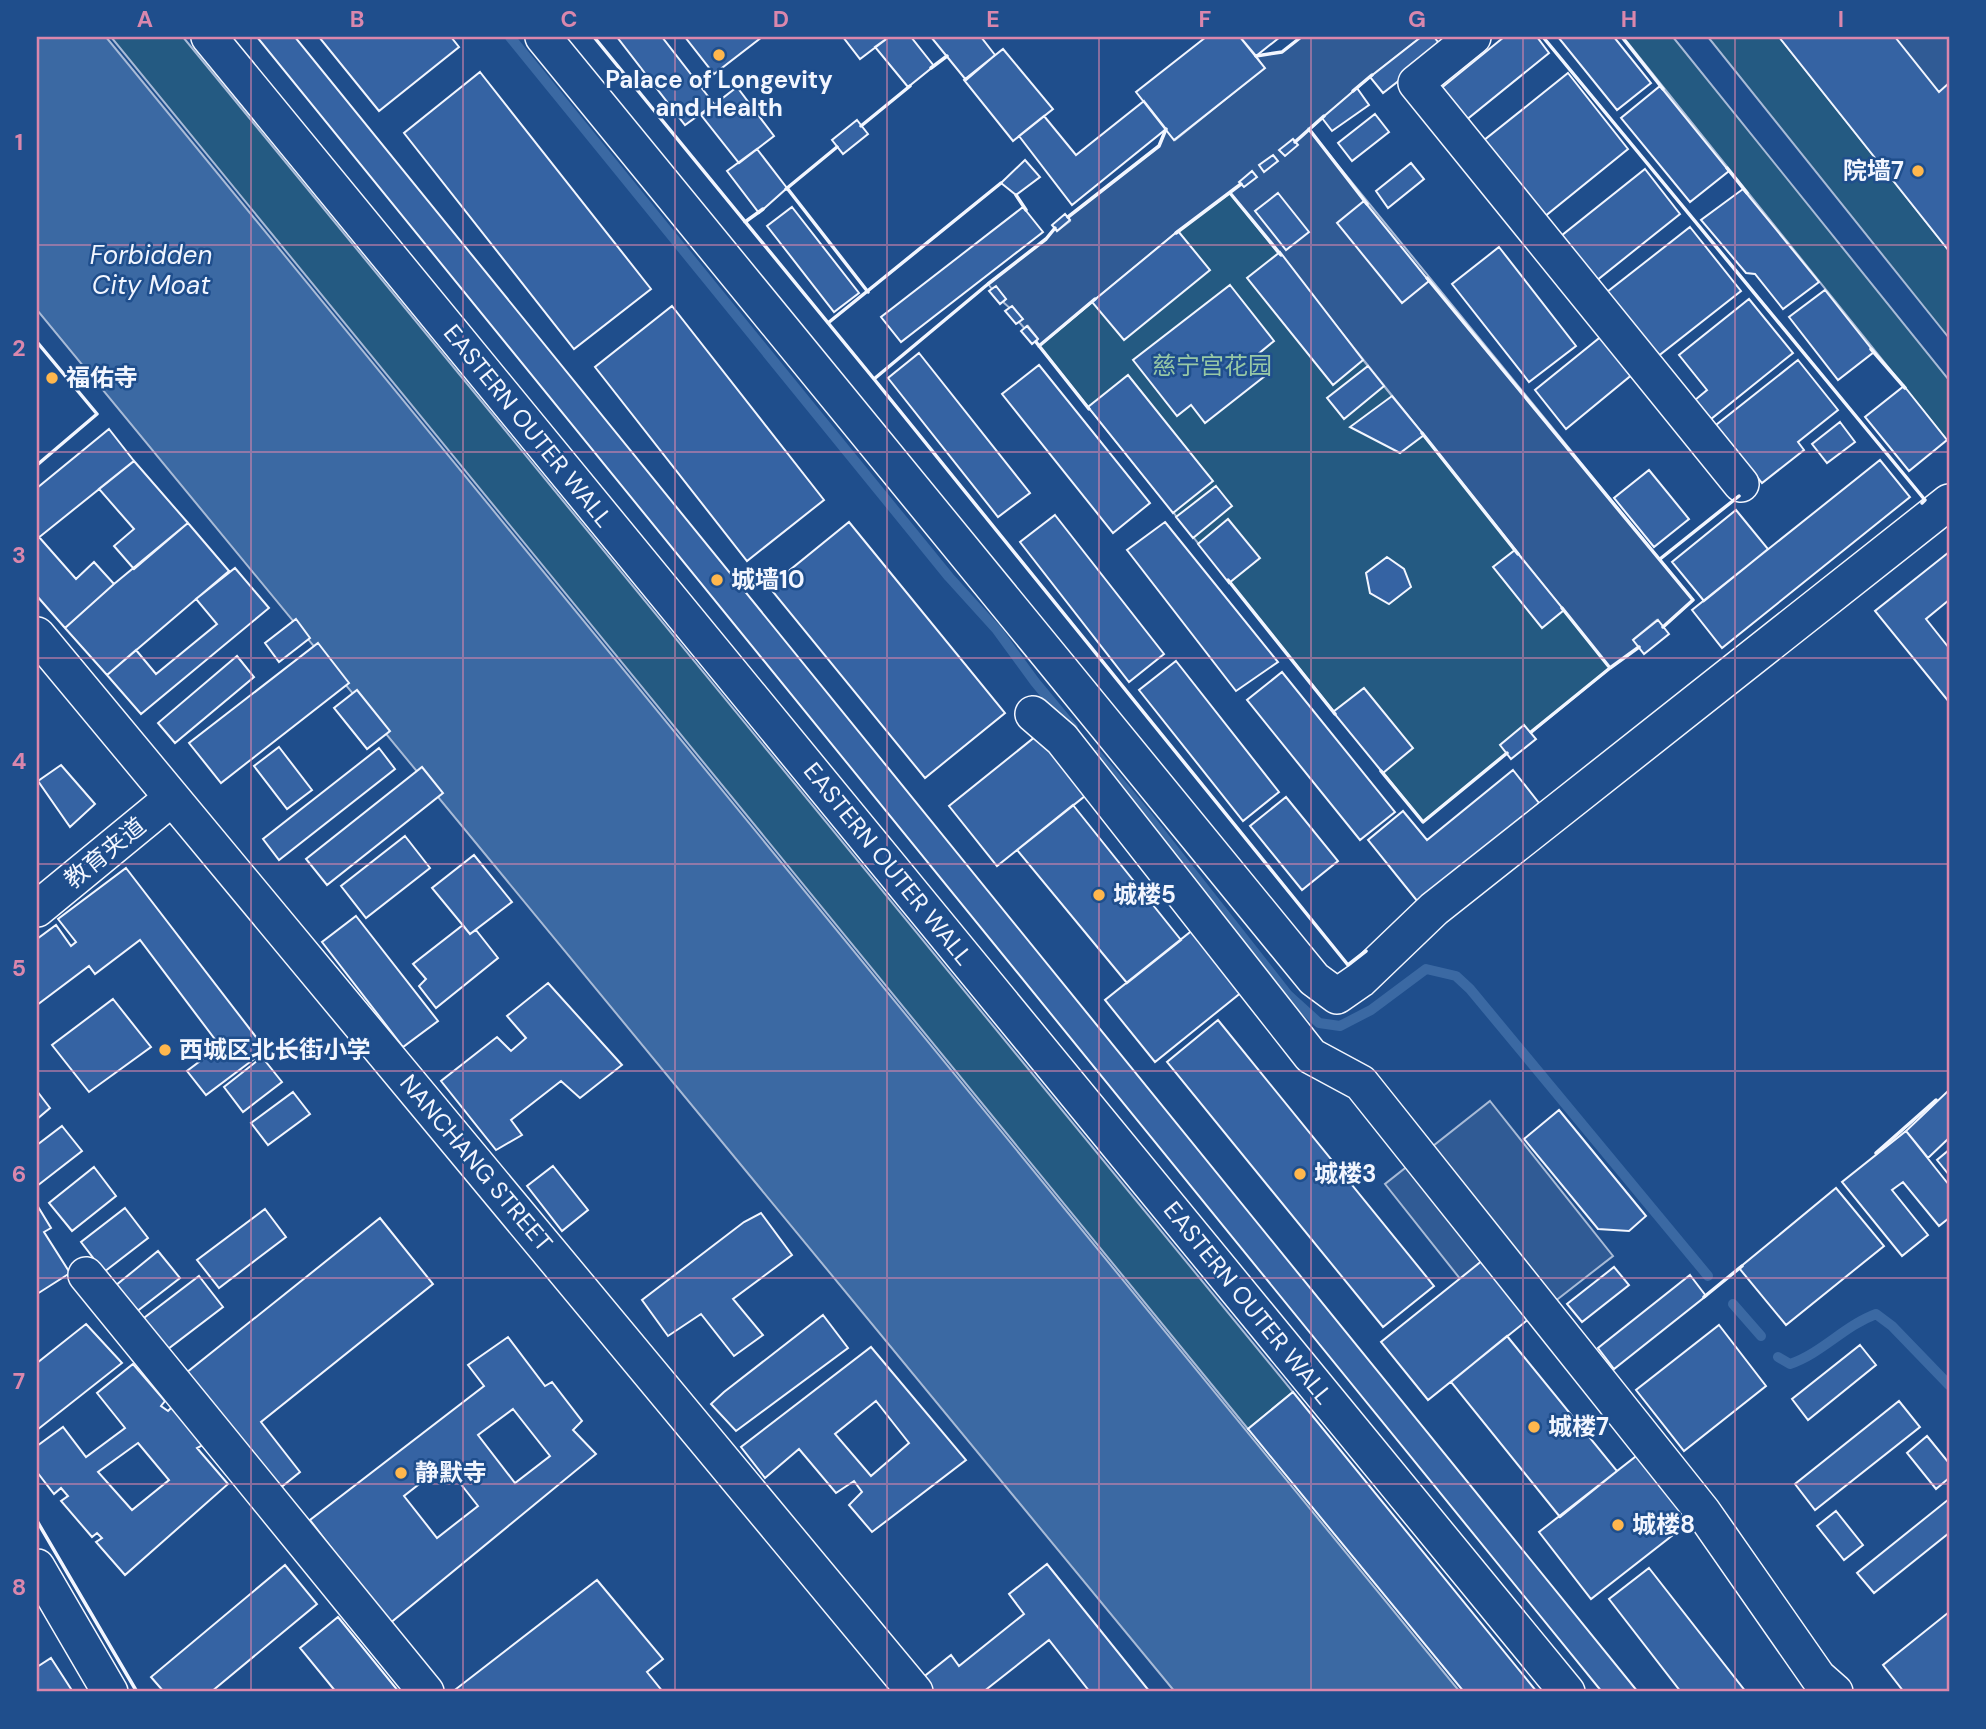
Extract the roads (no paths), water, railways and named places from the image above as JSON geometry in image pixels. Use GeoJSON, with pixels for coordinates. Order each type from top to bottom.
{"type":"FeatureCollection","features":[{"type":"Feature","properties":{"kind":"street","name":"EASTERN OUTER WALL"},"geometry":{"type":"LineString","coordinates":[[209,37],[1567,1692]]}},
{"type":"Feature","properties":{"kind":"street"},"geometry":{"type":"LineString","coordinates":[[543,37],[1314,979],[1337,996],[1360,980],[1434,909],[1949,502]]}},
{"type":"Feature","properties":{"kind":"street"},"geometry":{"type":"LineString","coordinates":[[1473,37],[1416,83],[1741,484]]}},
{"type":"Feature","properties":{"kind":"street","name":"NANCHANG STREET"},"geometry":{"type":"LineString","coordinates":[[37,635],[915,1692]]}},
{"type":"Feature","properties":{"kind":"street"},"geometry":{"type":"LineString","coordinates":[[1032,714],[1062,739],[1311,1056],[1361,1083],[1703,1512],[1818,1677],[1835,1692]]}},
{"type":"Feature","properties":{"kind":"street","name":"教育夹道"},"geometry":{"type":"LineString","coordinates":[[37,909],[172,798]]}},
{"type":"Feature","properties":{"kind":"street"},"geometry":{"type":"LineString","coordinates":[[86,1275],[426,1692]]}},
{"type":"Feature","properties":{"kind":"street"},"geometry":{"type":"LineString","coordinates":[[37,1567],[110,1692]]}},
{"type":"Feature","properties":{"kind":"water","name":"Forbidden City Moat"},"geometry":{"type":"Polygon","coordinates":[[[37,37],[106,37],[1460,1692],[1175,1692],[37,310],[37,37]]]}},
{"type":"Feature","properties":{"kind":"waterway"},"geometry":{"type":"LineString","coordinates":[[510,37],[949,577],[997,630],[1073,728]]}},
{"type":"Feature","properties":{"kind":"waterway"},"geometry":{"type":"LineString","coordinates":[[1097,755],[1288,995],[1319,1023],[1340,1026],[1371,1010],[1426,969],[1456,976],[1470,989],[1708,1276]]}},
{"type":"Feature","properties":{"kind":"waterway"},"geometry":{"type":"LineString","coordinates":[[1733,1304],[1761,1336]]}},
{"type":"Feature","properties":{"kind":"waterway"},"geometry":{"type":"LineString","coordinates":[[1778,1357],[1790,1364],[1802,1359],[1876,1314],[1892,1326],[1949,1385]]}},
{"type":"Feature","properties":{"kind":"place","name":"Palace of Longevity and Health"},"geometry":{"type":"Point","coordinates":[719,55]}},
{"type":"Feature","properties":{"kind":"place","name":"院墙7"},"geometry":{"type":"Point","coordinates":[1918,171]}},
{"type":"Feature","properties":{"kind":"place","name":"福佑寺"},"geometry":{"type":"Point","coordinates":[52,378]}},
{"type":"Feature","properties":{"kind":"place","name":"城墙10"},"geometry":{"type":"Point","coordinates":[717,580]}},
{"type":"Feature","properties":{"kind":"place","name":"城楼5"},"geometry":{"type":"Point","coordinates":[1099,895]}},
{"type":"Feature","properties":{"kind":"place","name":"西城区北长街小学"},"geometry":{"type":"Point","coordinates":[165,1050]}},
{"type":"Feature","properties":{"kind":"place","name":"城楼3"},"geometry":{"type":"Point","coordinates":[1300,1174]}},
{"type":"Feature","properties":{"kind":"place","name":"城楼7"},"geometry":{"type":"Point","coordinates":[1534,1427]}},
{"type":"Feature","properties":{"kind":"place","name":"静默寺"},"geometry":{"type":"Point","coordinates":[401,1473]}},
{"type":"Feature","properties":{"kind":"place","name":"城楼8"},"geometry":{"type":"Point","coordinates":[1618,1525]}},
{"type":"Feature","properties":{"kind":"park label","name":"慈宁宫花园"},"geometry":{"type":"Point","coordinates":[1212,366]}}]}
